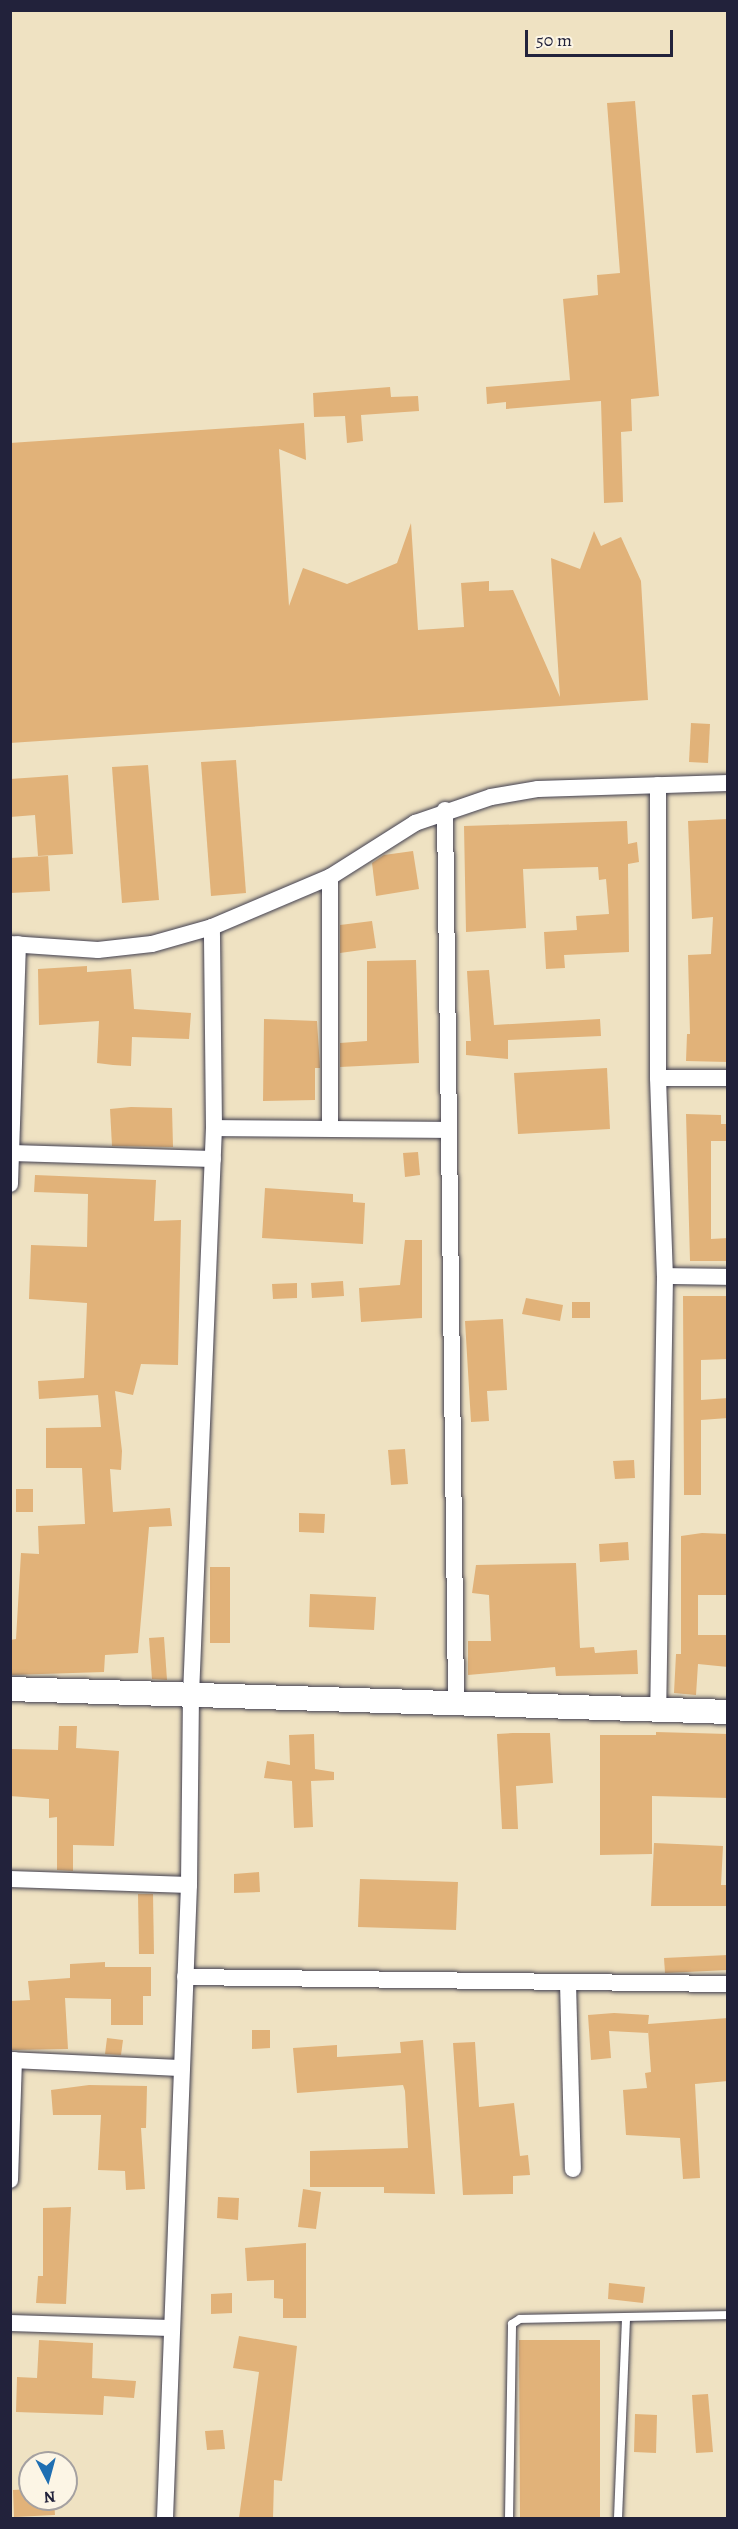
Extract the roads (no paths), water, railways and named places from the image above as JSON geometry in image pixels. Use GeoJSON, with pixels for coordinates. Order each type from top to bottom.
{"type":"FeatureCollection","features":[{"type":"Feature","properties":{"kind":"street"},"geometry":{"type":"LineString","coordinates":[[10,1184],[14,944],[98,950],[152,944],[212,927],[330,877],[388,838],[446,810],[538,789],[728,783]]}},
{"type":"Feature","properties":{"kind":"street"},"geometry":{"type":"LineString","coordinates":[[658,785],[658,1078],[665,1276],[658,1710]]}},
{"type":"Feature","properties":{"kind":"street"},"geometry":{"type":"LineString","coordinates":[[446,810],[456,1703]]}},
{"type":"Feature","properties":{"kind":"street"},"geometry":{"type":"LineString","coordinates":[[330,877],[330,1126]]}},
{"type":"Feature","properties":{"kind":"street"},"geometry":{"type":"LineString","coordinates":[[165,2518],[170,2328],[189,1885],[191,1695],[214,1128],[212,927]]}},
{"type":"Feature","properties":{"kind":"street"},"geometry":{"type":"LineString","coordinates":[[658,1078],[728,1078]]}},
{"type":"Feature","properties":{"kind":"street"},"geometry":{"type":"LineString","coordinates":[[214,1128],[330,1126],[449,1130]]}},
{"type":"Feature","properties":{"kind":"street"},"geometry":{"type":"LineString","coordinates":[[11,1153],[213,1159]]}},
{"type":"Feature","properties":{"kind":"street"},"geometry":{"type":"LineString","coordinates":[[665,1276],[728,1277]]}},
{"type":"Feature","properties":{"kind":"street"},"geometry":{"type":"LineString","coordinates":[[10,1689],[728,1712]]}},
{"type":"Feature","properties":{"kind":"street"},"geometry":{"type":"LineString","coordinates":[[10,1879],[189,1885]]}},
{"type":"Feature","properties":{"kind":"street"},"geometry":{"type":"LineString","coordinates":[[185,1977],[728,1984]]}},
{"type":"Feature","properties":{"kind":"street"},"geometry":{"type":"LineString","coordinates":[[568,1983],[573,2169]]}},
{"type":"Feature","properties":{"kind":"street"},"geometry":{"type":"LineString","coordinates":[[10,2180],[12,2060],[182,2068]]}},
{"type":"Feature","properties":{"kind":"street"},"geometry":{"type":"LineString","coordinates":[[10,2323],[170,2328]]}},
{"type":"Feature","properties":{"kind":"lane"},"geometry":{"type":"LineString","coordinates":[[509,2518],[512,2324],[520,2319],[728,2315]]}},
{"type":"Feature","properties":{"kind":"lane"},"geometry":{"type":"LineString","coordinates":[[618,2518],[626,2317]]}}]}
